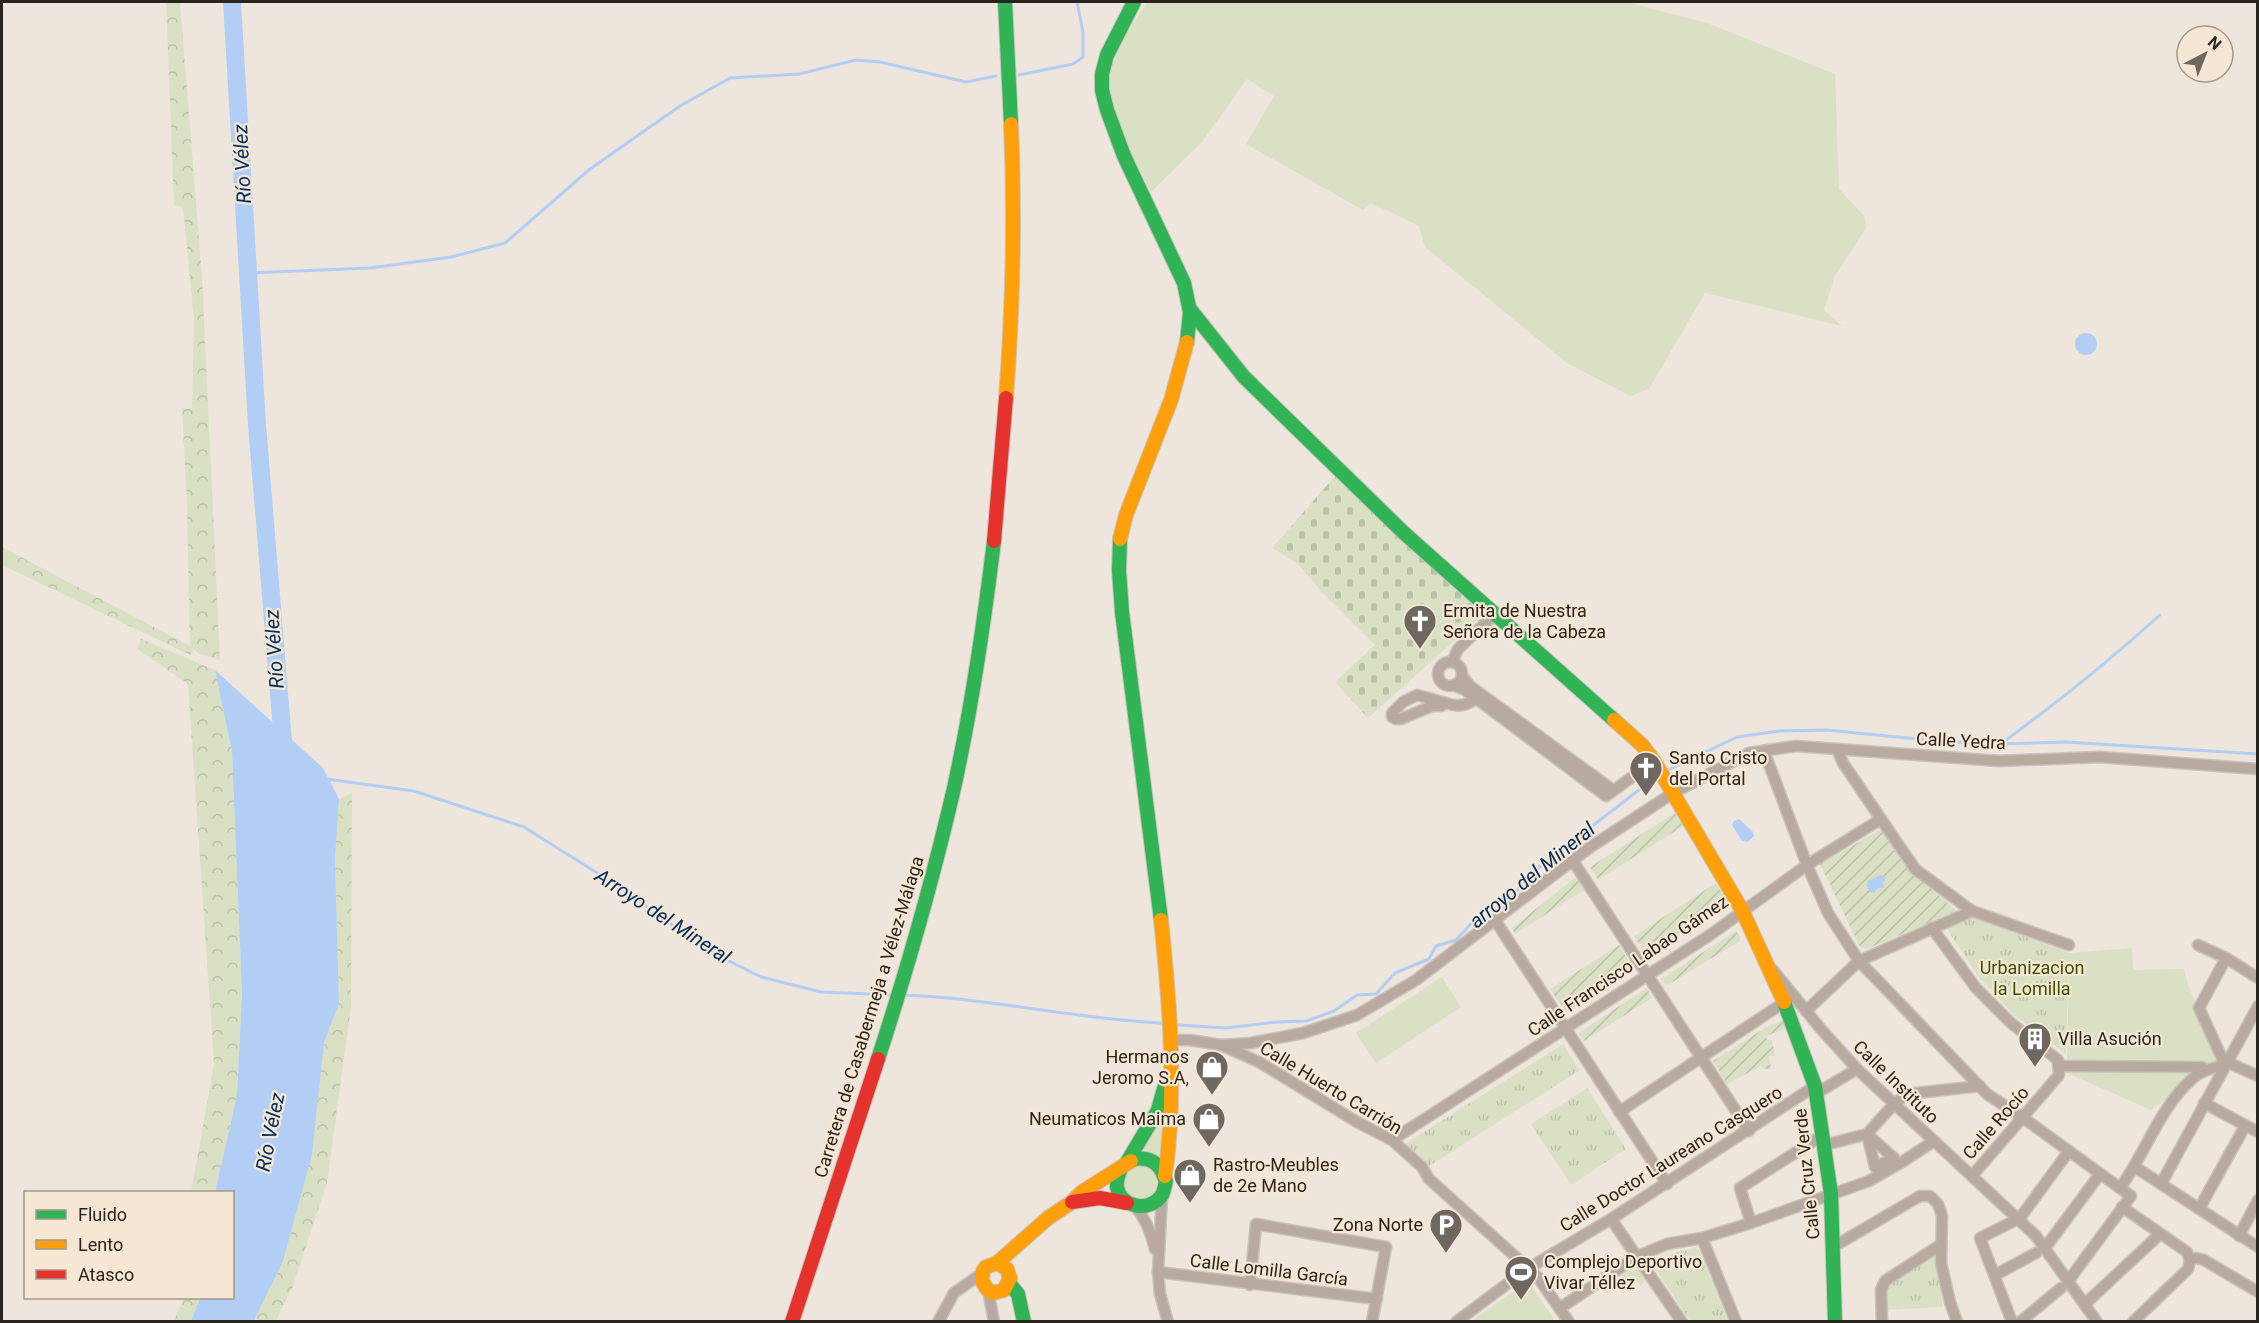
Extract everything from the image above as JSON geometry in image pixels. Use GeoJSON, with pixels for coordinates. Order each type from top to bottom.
{"type":"FeatureCollection","features":[{"type":"Feature","properties":{"kind":"street","name":"Carretera de Casabermeja a Vélez-Málaga"},"geometry":{"type":"LineString","coordinates":[[792,1322],[895,1007],[930,885],[954,786],[977,666],[994,542],[1009,359],[1013,196],[1005,2]]}},
{"type":"Feature","properties":{"kind":"street"},"geometry":{"type":"LineString","coordinates":[[1134,2],[1113,41],[1106,60],[1101,85],[1104,102],[1108,117],[1146,204],[1179,268],[1190,309],[1190,328],[1178,375],[1120,531],[1120,580],[1149,829],[1160,899],[1173,1040],[1173,1112],[1165,1188],[1162,1195],[1158,1268]]}},
{"type":"Feature","properties":{"kind":"street","name":"Calle Cruz Verde"},"geometry":{"type":"LineString","coordinates":[[1190,309],[1244,376],[1404,533],[1642,745],[1654,761],[1742,910],[1764,962],[1795,1007],[1816,1090],[1831,1194],[1835,1322]]}},
{"type":"Feature","properties":{"kind":"street"},"geometry":{"type":"LineString","coordinates":[[1452,662],[1458,649],[1495,614]]}},
{"type":"Feature","properties":{"kind":"street"},"geometry":{"type":"LineString","coordinates":[[1452,662],[1459,666],[1462,676],[1470,686],[1609,793],[1459,687],[1442,683],[1437,672],[1444,663],[1452,662]]}},
{"type":"Feature","properties":{"kind":"street"},"geometry":{"type":"LineString","coordinates":[[1453,686],[1462,676]]}},
{"type":"Feature","properties":{"kind":"street"},"geometry":{"type":"LineString","coordinates":[[1446,703],[1456,706],[1475,699]]}},
{"type":"Feature","properties":{"kind":"street","name":"Calle Yedra"},"geometry":{"type":"LineString","coordinates":[[1221,1045],[1303,1032],[1358,1015],[1416,980],[1573,861],[1673,793],[1749,753],[1796,746],[1999,761],[2100,757],[2258,769]]}},
{"type":"Feature","properties":{"kind":"street"},"geometry":{"type":"LineString","coordinates":[[1837,749],[1843,763],[1916,869],[1972,910],[2069,945]]}},
{"type":"Feature","properties":{"kind":"street"},"geometry":{"type":"LineString","coordinates":[[1764,751],[1806,865],[1828,913],[1859,961],[1987,1094],[2131,1196],[2065,1284],[2020,1322]]}},
{"type":"Feature","properties":{"kind":"street"},"geometry":{"type":"LineString","coordinates":[[1609,793],[1654,761]]}},
{"type":"Feature","properties":{"kind":"street","name":"Calle Francisco Labao Gámez"},"geometry":{"type":"LineString","coordinates":[[1392,1140],[1710,935],[1806,865],[1881,819]]}},
{"type":"Feature","properties":{"kind":"street"},"geometry":{"type":"LineString","coordinates":[[1573,861],[1649,974],[1749,1131]]}},
{"type":"Feature","properties":{"kind":"street"},"geometry":{"type":"LineString","coordinates":[[1619,1112],[1702,1057],[1795,1007],[1859,961],[1972,910]]}},
{"type":"Feature","properties":{"kind":"street"},"geometry":{"type":"LineString","coordinates":[[1495,920],[1666,1184]]}},
{"type":"Feature","properties":{"kind":"street"},"geometry":{"type":"LineString","coordinates":[[1932,928],[1976,988],[2011,1023],[2058,1063],[2202,1067]]}},
{"type":"Feature","properties":{"kind":"street"},"geometry":{"type":"LineString","coordinates":[[2198,945],[2226,958],[2258,978]]}},
{"type":"Feature","properties":{"kind":"street"},"geometry":{"type":"LineString","coordinates":[[2226,958],[2199,1008],[2222,1058],[2227,1063],[2258,1076]]}},
{"type":"Feature","properties":{"kind":"street"},"geometry":{"type":"LineString","coordinates":[[2161,1184],[2258,1006]]}},
{"type":"Feature","properties":{"kind":"street","name":"Calle Instituto"},"geometry":{"type":"LineString","coordinates":[[1795,1007],[1894,1104],[2019,1218],[2065,1284],[2085,1304],[2093,1320]]}},
{"type":"Feature","properties":{"kind":"street"},"geometry":{"type":"LineString","coordinates":[[1259,1062],[1260,1047],[1269,1039]]}},
{"type":"Feature","properties":{"kind":"street"},"geometry":{"type":"LineString","coordinates":[[1173,1040],[1221,1045]]}},
{"type":"Feature","properties":{"kind":"street","name":"Calle Huerto Carrión"},"geometry":{"type":"LineString","coordinates":[[1221,1045],[1259,1062],[1357,1122],[1392,1140],[1422,1167],[1429,1179],[1537,1276],[1569,1322]]}},
{"type":"Feature","properties":{"kind":"street"},"geometry":{"type":"LineString","coordinates":[[1168,1322],[1160,1294],[1152,1234],[1143,1216],[1118,1191],[1116,1184],[1124,1165],[1158,1110],[1172,1055]]}},
{"type":"Feature","properties":{"kind":"street","name":"Calle Rocío"},"geometry":{"type":"LineString","coordinates":[[1972,1176],[2059,1075],[2058,1063]]}},
{"type":"Feature","properties":{"kind":"street"},"geometry":{"type":"LineString","coordinates":[[2121,1188],[2164,1113],[2192,1079],[2204,1071],[2227,1063]]}},
{"type":"Feature","properties":{"kind":"street","name":"Calle Doctor Laureano Casquero"},"geometry":{"type":"LineString","coordinates":[[1456,1322],[1527,1269],[1816,1090],[1857,1069]]}},
{"type":"Feature","properties":{"kind":"street"},"geometry":{"type":"LineString","coordinates":[[1751,1223],[1740,1188],[1824,1140],[1867,1134],[1894,1104],[1908,1094],[1980,1086]]}},
{"type":"Feature","properties":{"kind":"street"},"geometry":{"type":"LineString","coordinates":[[2204,1103],[2258,1132]]}},
{"type":"Feature","properties":{"kind":"street"},"geometry":{"type":"LineString","coordinates":[[2199,1209],[2245,1126]]}},
{"type":"Feature","properties":{"kind":"street"},"geometry":{"type":"LineString","coordinates":[[1560,1308],[1638,1256],[1667,1244],[1702,1238],[1751,1223],[1869,1181],[1934,1141]]}},
{"type":"Feature","properties":{"kind":"street"},"geometry":{"type":"LineString","coordinates":[[2012,1322],[1980,1238],[2019,1218],[2069,1151]]}},
{"type":"Feature","properties":{"kind":"street"},"geometry":{"type":"LineString","coordinates":[[938,1322],[954,1293],[961,1288],[988,1286],[1004,1290],[1005,1272],[1022,1240],[1105,1176],[1124,1165],[1144,1158],[1160,1166],[1165,1176]]}},
{"type":"Feature","properties":{"kind":"street"},"geometry":{"type":"LineString","coordinates":[[2135,1167],[2258,1247]]}},
{"type":"Feature","properties":{"kind":"street"},"geometry":{"type":"LineString","coordinates":[[1995,1275],[2040,1250],[2100,1174]]}},
{"type":"Feature","properties":{"kind":"street"},"geometry":{"type":"LineString","coordinates":[[1072,1202],[1108,1197],[1131,1205],[1150,1205],[1162,1195]]}},
{"type":"Feature","properties":{"kind":"street"},"geometry":{"type":"LineString","coordinates":[[1833,1247],[1920,1196],[1930,1196],[1938,1204],[1942,1216],[1940,1245],[1944,1277],[1957,1322]]}},
{"type":"Feature","properties":{"kind":"street"},"geometry":{"type":"LineString","coordinates":[[2239,1236],[2258,1200]]}},
{"type":"Feature","properties":{"kind":"street"},"geometry":{"type":"LineString","coordinates":[[2122,1207],[2189,1256],[2204,1260],[2258,1292]]}},
{"type":"Feature","properties":{"kind":"street"},"geometry":{"type":"LineString","coordinates":[[1611,1219],[1682,1322]]}},
{"type":"Feature","properties":{"kind":"street"},"geometry":{"type":"LineString","coordinates":[[1250,1285],[1256,1224],[1386,1247],[1372,1322]]}},
{"type":"Feature","properties":{"kind":"street"},"geometry":{"type":"LineString","coordinates":[[2085,1304],[2160,1233]]}},
{"type":"Feature","properties":{"kind":"street"},"geometry":{"type":"LineString","coordinates":[[1702,1238],[1736,1322]]}},
{"type":"Feature","properties":{"kind":"street"},"geometry":{"type":"LineString","coordinates":[[1882,1322],[1881,1290],[1885,1281],[1940,1245]]}},
{"type":"Feature","properties":{"kind":"street"},"geometry":{"type":"LineString","coordinates":[[2133,1322],[2188,1269],[2189,1256]]}},
{"type":"Feature","properties":{"kind":"street"},"geometry":{"type":"LineString","coordinates":[[994,1322],[984,1268],[990,1264],[1005,1272],[1018,1294],[1023,1322]]}},
{"type":"Feature","properties":{"kind":"street","name":"Calle Lomilla García"},"geometry":{"type":"LineString","coordinates":[[1158,1268],[1250,1285],[1377,1299]]}},
{"type":"Feature","properties":{"kind":"street"},"geometry":{"type":"LineString","coordinates":[[988,1286],[1011,1301],[1023,1322]]}},
{"type":"Feature","properties":{"kind":"green space"},"geometry":{"type":"Polygon","coordinates":[[[166,2],[180,2],[202,277],[220,660],[199,654],[192,648],[193,652],[190,655],[2,565],[2,547],[190,646],[182,408],[192,409],[194,319],[183,207],[174,205],[166,2]]]}},
{"type":"Feature","properties":{"kind":"green space"},"geometry":{"type":"Polygon","coordinates":[[[1148,2],[1627,2],[1707,23],[1835,74],[1839,189],[1865,217],[1866,228],[1835,276],[1824,310],[1842,326],[1705,293],[1649,389],[1630,396],[1567,363],[1425,247],[1419,226],[1371,203],[1363,210],[1246,144],[1274,96],[1247,79],[1202,142],[1151,192],[1118,124],[1110,80],[1114,60],[1130,28],[1148,2]]]}},
{"type":"Feature","properties":{"kind":"green space"},"geometry":{"type":"Polygon","coordinates":[[[1337,474],[1483,615],[1368,718],[1335,682],[1375,645],[1323,593],[1298,564],[1272,548],[1337,474]]]}},
{"type":"Feature","properties":{"kind":"green space"},"geometry":{"type":"Polygon","coordinates":[[[141,639],[215,670],[232,752],[242,994],[237,1095],[215,1191],[191,1191],[214,1064],[188,684],[137,649],[141,639]]]}},
{"type":"Feature","properties":{"kind":"green space"},"geometry":{"type":"Polygon","coordinates":[[[352,793],[351,1006],[327,1183],[293,1286],[276,1321],[254,1322],[283,1261],[312,1155],[324,1043],[339,1003],[335,859],[339,799],[352,793]]]}},
{"type":"Feature","properties":{"kind":"green space"},"geometry":{"type":"Polygon","coordinates":[[[1675,813],[1683,826],[1598,880],[1590,867],[1675,813]]]}},
{"type":"Feature","properties":{"kind":"green space"},"geometry":{"type":"Polygon","coordinates":[[[1878,831],[1882,831],[1905,867],[1955,909],[1952,913],[1867,949],[1860,947],[1820,864],[1878,831]]]}},
{"type":"Feature","properties":{"kind":"green space"},"geometry":{"type":"Polygon","coordinates":[[[1576,877],[1584,890],[1515,934],[1512,928],[1576,877]]]}},
{"type":"Feature","properties":{"kind":"green space"},"geometry":{"type":"Polygon","coordinates":[[[1716,883],[1727,905],[1646,956],[1634,936],[1716,883]]]}},
{"type":"Feature","properties":{"kind":"green space","name":"Urbanizacion la Lomilla"},"geometry":{"type":"Polygon","coordinates":[[[1970,916],[2069,953],[2066,1054],[2014,1015],[1978,976],[1947,929],[1970,916]]]}},
{"type":"Feature","properties":{"kind":"green space"},"geometry":{"type":"Polygon","coordinates":[[[1736,931],[1740,941],[1666,986],[1661,979],[1736,931]]]}},
{"type":"Feature","properties":{"kind":"green space"},"geometry":{"type":"Polygon","coordinates":[[[1619,945],[1633,968],[1566,1012],[1550,989],[1619,945]]]}},
{"type":"Feature","properties":{"kind":"green space"},"geometry":{"type":"Polygon","coordinates":[[[2132,948],[2133,970],[2184,969],[2219,1062],[2151,1110],[2067,1073],[2069,953],[2132,948]]]}},
{"type":"Feature","properties":{"kind":"green space"},"geometry":{"type":"Polygon","coordinates":[[[1442,977],[1461,1007],[1376,1063],[1356,1033],[1442,977]]]}},
{"type":"Feature","properties":{"kind":"green space"},"geometry":{"type":"Polygon","coordinates":[[[1647,988],[1652,998],[1584,1041],[1578,1033],[1647,988]]]}},
{"type":"Feature","properties":{"kind":"green space"},"geometry":{"type":"Polygon","coordinates":[[[1784,1020],[1787,1028],[1766,1036],[1767,1040],[1772,1040],[1775,1056],[1769,1056],[1771,1069],[1764,1069],[1761,1066],[1727,1084],[1713,1061],[1768,1026],[1784,1020]]]}},
{"type":"Feature","properties":{"kind":"green space"},"geometry":{"type":"Polygon","coordinates":[[[1563,1044],[1580,1070],[1429,1166],[1405,1144],[1563,1044]]]}},
{"type":"Feature","properties":{"kind":"green space"},"geometry":{"type":"Polygon","coordinates":[[[1587,1088],[1626,1149],[1571,1185],[1531,1124],[1587,1088]]]}},
{"type":"Feature","properties":{"kind":"green space"},"geometry":{"type":"Polygon","coordinates":[[[1165,1109],[1162,1157],[1142,1150],[1165,1109]]]}},
{"type":"Feature","properties":{"kind":"green space"},"geometry":{"type":"Polygon","coordinates":[[[1140,1166],[1152,1171],[1157,1183],[1152,1195],[1140,1200],[1128,1195],[1123,1183],[1128,1171],[1140,1166]]]}},
{"type":"Feature","properties":{"kind":"green space"},"geometry":{"type":"Polygon","coordinates":[[[1694,1248],[1699,1250],[1728,1321],[1690,1321],[1652,1263],[1655,1258],[1694,1248]]]}},
{"type":"Feature","properties":{"kind":"green space"},"geometry":{"type":"Polygon","coordinates":[[[1935,1255],[1943,1307],[1886,1310],[1886,1287],[1891,1281],[1935,1255]]]}},
{"type":"Feature","properties":{"kind":"green space"},"geometry":{"type":"Polygon","coordinates":[[[1633,1268],[1637,1268],[1645,1279],[1641,1287],[1638,1282],[1633,1284],[1630,1279],[1607,1294],[1604,1288],[1633,1268]]]}},
{"type":"Feature","properties":{"kind":"green space","name":"Complejo Deportivo Vivar Téllez"},"geometry":{"type":"Polygon","coordinates":[[[1528,1281],[1555,1321],[1472,1321],[1528,1281]]]}},
{"type":"Feature","properties":{"kind":"green space"},"geometry":{"type":"Polygon","coordinates":[[[184,1299],[200,1299],[191,1321],[173,1322],[184,1299]]]}},
{"type":"Feature","properties":{"kind":"water"},"geometry":{"type":"Polygon","coordinates":[[[2086,333],[2094,336],[2097,344],[2094,352],[2086,355],[2078,352],[2075,344],[2078,336],[2086,333]]]}},
{"type":"Feature","properties":{"kind":"water"},"geometry":{"type":"Polygon","coordinates":[[[215,670],[323,768],[339,799],[335,859],[339,1003],[324,1043],[312,1155],[283,1261],[254,1321],[191,1321],[200,1299],[234,1299],[234,1191],[215,1191],[237,1095],[242,994],[232,752],[215,670]]]}},
{"type":"Feature","properties":{"kind":"water"},"geometry":{"type":"Polygon","coordinates":[[[1739,819],[1753,832],[1754,836],[1748,842],[1742,841],[1732,825],[1739,819]]]}},
{"type":"Feature","properties":{"kind":"water"},"geometry":{"type":"Polygon","coordinates":[[[1881,875],[1886,878],[1883,883],[1884,888],[1878,888],[1874,893],[1870,892],[1867,886],[1868,881],[1881,875]]]}},
{"type":"Feature","properties":{"kind":"waterway","name":"Río Vélez"},"geometry":{"type":"LineString","coordinates":[[232,2],[257,425],[284,754]]}},
{"type":"Feature","properties":{"kind":"waterway"},"geometry":{"type":"LineString","coordinates":[[1019,75],[1073,64],[1083,57],[1083,32],[1077,2]]}},
{"type":"Feature","properties":{"kind":"waterway"},"geometry":{"type":"LineString","coordinates":[[248,273],[370,268],[451,257],[505,243],[590,169],[680,106],[730,78],[799,74],[856,60],[880,62],[966,82],[996,76]]}},
{"type":"Feature","properties":{"kind":"waterway"},"geometry":{"type":"LineString","coordinates":[[2002,743],[2043,713],[2160,615]]}},
{"type":"Feature","properties":{"kind":"waterway","name":"arroyo del Mineral"},"geometry":{"type":"LineString","coordinates":[[1666,771],[1737,737],[1779,731],[1827,730],[1937,741],[2000,744],[2066,742],[2258,754]]}},
{"type":"Feature","properties":{"kind":"waterway","name":"arroyo del Mineral"},"geometry":{"type":"LineString","coordinates":[[1179,1025],[1226,1028],[1306,1021],[1334,1011],[1357,995],[1376,994],[1395,973],[1429,959],[1436,946],[1456,940],[1478,916],[1503,895],[1516,892],[1534,871],[1657,776]]}},
{"type":"Feature","properties":{"kind":"waterway","name":"Arroyo del Mineral"},"geometry":{"type":"LineString","coordinates":[[326,779],[414,791],[524,827],[610,881],[711,952],[761,977],[821,992],[894,995]]}},
{"type":"Feature","properties":{"kind":"waterway","name":"Arroyo del Mineral"},"geometry":{"type":"LineString","coordinates":[[903,995],[967,1000],[1128,1021],[1161,1023]]}},
{"type":"Feature","properties":{"kind":"traffic: fast"},"geometry":{"type":"LineString","coordinates":[[1005,2],[1011,124]]}},
{"type":"Feature","properties":{"kind":"traffic: fast"},"geometry":{"type":"LineString","coordinates":[[1134,2],[1107,55],[1102,74],[1102,90],[1124,156],[1184,283],[1190,312],[1187,342]]}},
{"type":"Feature","properties":{"kind":"traffic: fast"},"geometry":{"type":"LineString","coordinates":[[1190,309],[1244,377],[1404,533],[1614,720]]}},
{"type":"Feature","properties":{"kind":"traffic: fast"},"geometry":{"type":"LineString","coordinates":[[1120,539],[1119,571],[1122,612],[1161,920]]}},
{"type":"Feature","properties":{"kind":"traffic: fast"},"geometry":{"type":"LineString","coordinates":[[878,1059],[919,924],[954,788],[977,665],[994,541]]}},
{"type":"Feature","properties":{"kind":"traffic: fast"},"geometry":{"type":"LineString","coordinates":[[1784,1002],[1815,1086],[1831,1194],[1835,1322]]}},
{"type":"Feature","properties":{"kind":"traffic: fast"},"geometry":{"type":"LineString","coordinates":[[1127,1162],[1158,1110],[1166,1082]]}},
{"type":"Feature","properties":{"kind":"traffic: fast"},"geometry":{"type":"LineString","coordinates":[[1121,1168],[1117,1187],[1124,1200],[1136,1206],[1144,1206],[1157,1201],[1163,1194],[1166,1181],[1160,1168],[1146,1159],[1131,1161]]}},
{"type":"Feature","properties":{"kind":"traffic: fast"},"geometry":{"type":"LineString","coordinates":[[1009,1283],[1018,1294],[1024,1322]]}},
{"type":"Feature","properties":{"kind":"traffic: slow"},"geometry":{"type":"LineString","coordinates":[[1006,398],[1013,261],[1011,124]]}},
{"type":"Feature","properties":{"kind":"traffic: slow"},"geometry":{"type":"LineString","coordinates":[[1120,539],[1126,515],[1171,400],[1187,342]]}},
{"type":"Feature","properties":{"kind":"traffic: slow"},"geometry":{"type":"LineString","coordinates":[[1614,720],[1642,745],[1654,761],[1742,910],[1784,1002]]}},
{"type":"Feature","properties":{"kind":"traffic: slow"},"geometry":{"type":"LineString","coordinates":[[1161,920],[1171,1048],[1171,1112],[1165,1176]]}},
{"type":"Feature","properties":{"kind":"traffic: slow"},"geometry":{"type":"LineString","coordinates":[[997,1263],[1007,1269],[1010,1278],[1004,1290],[993,1293],[982,1281],[986,1267],[997,1263],[1048,1218],[1072,1202],[1082,1192],[1131,1161]]}},
{"type":"Feature","properties":{"kind":"traffic: jam"},"geometry":{"type":"LineString","coordinates":[[994,541],[1006,398]]}},
{"type":"Feature","properties":{"kind":"traffic: jam"},"geometry":{"type":"LineString","coordinates":[[792,1322],[878,1059]]}},
{"type":"Feature","properties":{"kind":"traffic: jam"},"geometry":{"type":"LineString","coordinates":[[1072,1202],[1100,1198],[1127,1203]]}},
{"type":"Feature","properties":{"kind":"place","name":"Ermita de Nuestra Señora de la Cabeza"},"geometry":{"type":"Point","coordinates":[1420,650]}},
{"type":"Feature","properties":{"kind":"place","name":"Santo Cristo del Portal"},"geometry":{"type":"Point","coordinates":[1646,797]}},
{"type":"Feature","properties":{"kind":"place","name":"Villa Asución"},"geometry":{"type":"Point","coordinates":[2035,1068]}},
{"type":"Feature","properties":{"kind":"place","name":"Hermanos Jeromo S.A,"},"geometry":{"type":"Point","coordinates":[1212,1096]}},
{"type":"Feature","properties":{"kind":"place","name":"Neumaticos Maima"},"geometry":{"type":"Point","coordinates":[1209,1148]}},
{"type":"Feature","properties":{"kind":"place","name":"Rastro-Meubles de 2e Mano"},"geometry":{"type":"Point","coordinates":[1190,1204]}},
{"type":"Feature","properties":{"kind":"place","name":"Zona Norte"},"geometry":{"type":"Point","coordinates":[1446,1254]}},
{"type":"Feature","properties":{"kind":"place","name":"Complejo Deportivo Vivar Téllez"},"geometry":{"type":"Point","coordinates":[1521,1301]}}]}
